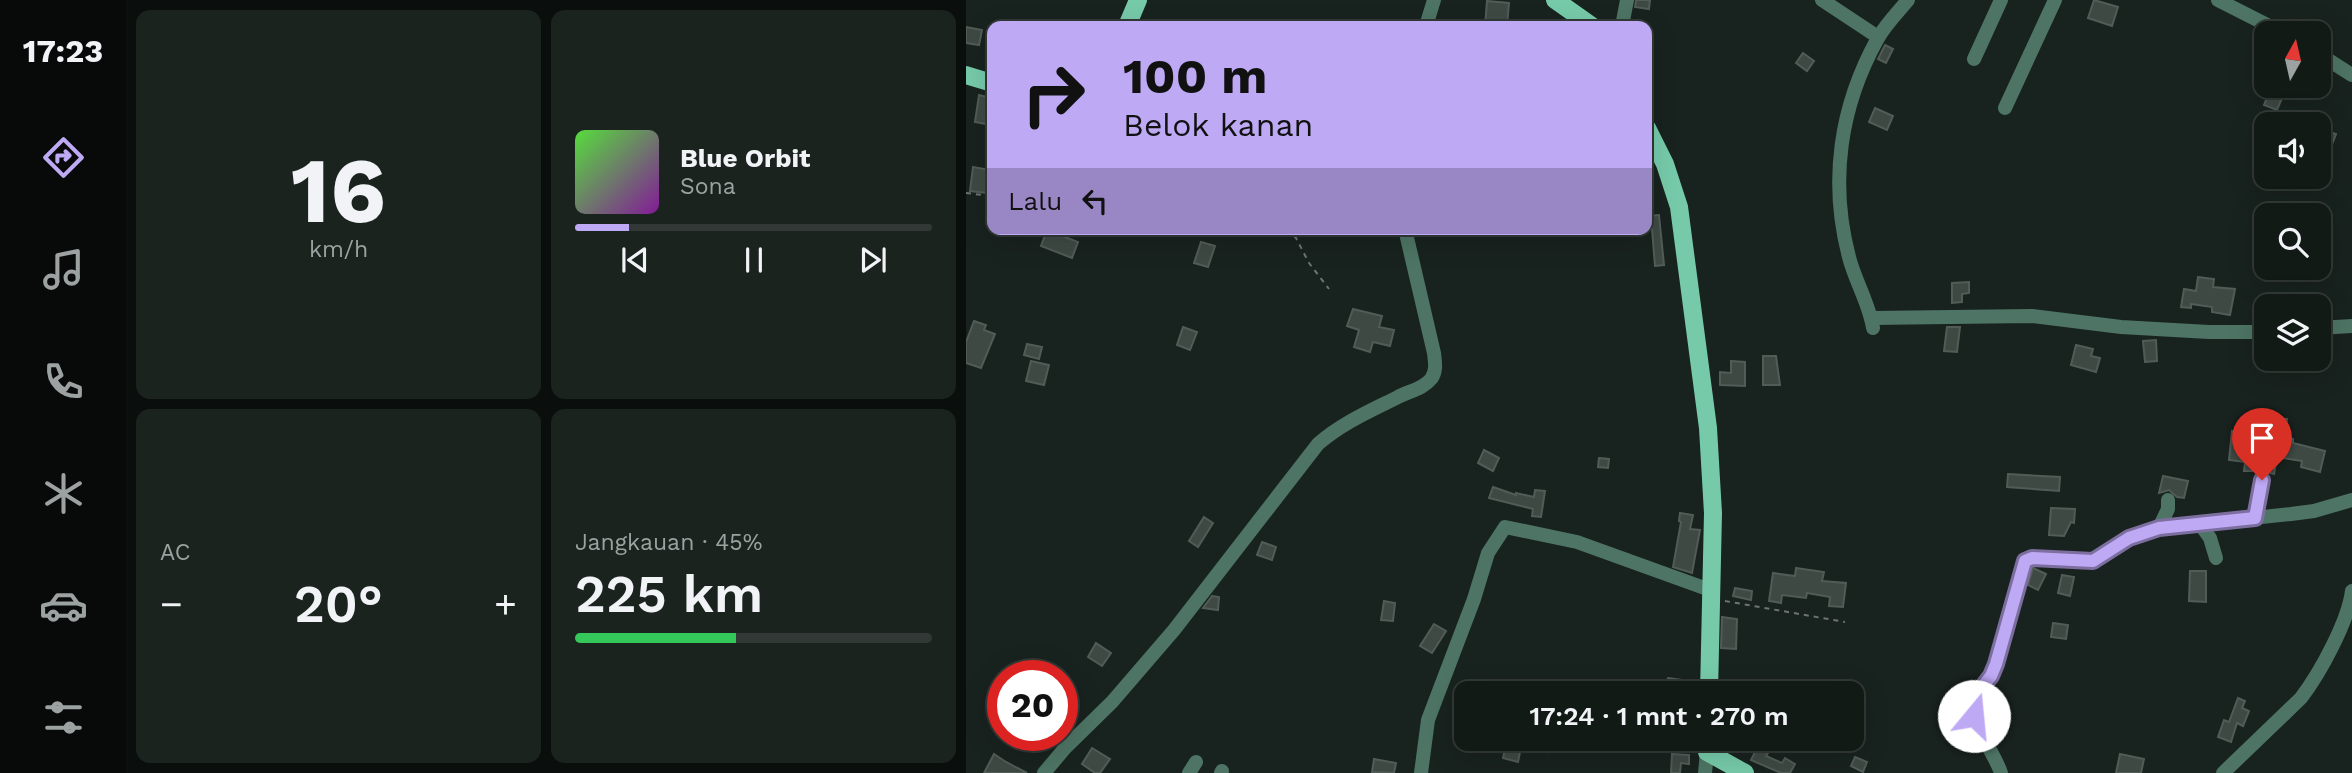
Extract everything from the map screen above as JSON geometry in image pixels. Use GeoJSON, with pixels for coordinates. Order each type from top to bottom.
{"type":"FeatureCollection","features":[{"type":"Feature","properties":{"kind":"main road"},"geometry":{"type":"LineString","coordinates":[[1129,21],[1138,0]]}},
{"type":"Feature","properties":{"kind":"main road"},"geometry":{"type":"LineString","coordinates":[[1555,0],[1585,21]]}},
{"type":"Feature","properties":{"kind":"main road"},"geometry":{"type":"LineString","coordinates":[[966,75],[987,81]]}},
{"type":"Feature","properties":{"kind":"main road"},"geometry":{"type":"LineString","coordinates":[[1652,138],[1665,164],[1679,207],[1708,428],[1713,513],[1709,681]]}},
{"type":"Feature","properties":{"kind":"main road"},"geometry":{"type":"LineString","coordinates":[[1715,751],[1745,773]]}},
{"type":"Feature","properties":{"kind":"street"},"geometry":{"type":"LineString","coordinates":[[1428,21],[1434,0]]}},
{"type":"Feature","properties":{"kind":"street"},"geometry":{"type":"LineString","coordinates":[[1623,21],[1627,0]]}},
{"type":"Feature","properties":{"kind":"street"},"geometry":{"type":"LineString","coordinates":[[1822,0],[1878,37]]}},
{"type":"Feature","properties":{"kind":"street"},"geometry":{"type":"LineString","coordinates":[[1908,0],[1878,37],[1851,97],[1844,121],[1839,159],[1840,222],[1872,323],[2032,316],[2121,327],[2254,332]]}},
{"type":"Feature","properties":{"kind":"street"},"geometry":{"type":"LineString","coordinates":[[1974,59],[2001,0]]}},
{"type":"Feature","properties":{"kind":"street"},"geometry":{"type":"LineString","coordinates":[[2005,108],[2054,0]]}},
{"type":"Feature","properties":{"kind":"street"},"geometry":{"type":"LineString","coordinates":[[2218,0],[2259,21]]}},
{"type":"Feature","properties":{"kind":"street"},"geometry":{"type":"LineString","coordinates":[[2331,62],[2352,75]]}},
{"type":"Feature","properties":{"kind":"street"},"geometry":{"type":"LineString","coordinates":[[1044,773],[1065,748],[1112,702],[1174,630],[1318,444],[1336,428],[1422,387],[1433,376],[1436,366],[1434,353],[1406,235]]}},
{"type":"Feature","properties":{"kind":"street"},"geometry":{"type":"LineString","coordinates":[[2331,327],[2352,326]]}},
{"type":"Feature","properties":{"kind":"street"},"geometry":{"type":"LineString","coordinates":[[2255,518],[2262,480]]}},
{"type":"Feature","properties":{"kind":"street"},"geometry":{"type":"LineString","coordinates":[[2159,528],[2165,520],[2168,500]]}},
{"type":"Feature","properties":{"kind":"street"},"geometry":{"type":"LineString","coordinates":[[1999,772],[1974,716],[1972,703],[1996,664],[2023,563],[2032,558],[2093,561],[2129,538],[2159,528],[2314,511],[2352,500]]}},
{"type":"Feature","properties":{"kind":"street"},"geometry":{"type":"LineString","coordinates":[[2200,524],[2210,538],[2216,558]]}},
{"type":"Feature","properties":{"kind":"street"},"geometry":{"type":"LineString","coordinates":[[1421,773],[1427,720],[1474,599],[1488,553],[1505,527],[1577,542],[1710,594]]}},
{"type":"Feature","properties":{"kind":"street"},"geometry":{"type":"LineString","coordinates":[[2222,773],[2286,714],[2312,684],[2326,659],[2349,605],[2352,591]]}},
{"type":"Feature","properties":{"kind":"street"},"geometry":{"type":"LineString","coordinates":[[1705,773],[1707,751]]}},
{"type":"Feature","properties":{"kind":"path"},"geometry":{"type":"LineString","coordinates":[[966,193],[987,195]]}},
{"type":"Feature","properties":{"kind":"path"},"geometry":{"type":"LineString","coordinates":[[1293,235],[1309,263],[1329,289]]}},
{"type":"Feature","properties":{"kind":"path"},"geometry":{"type":"LineString","coordinates":[[1710,594],[1845,622]]}},
{"type":"Feature","properties":{"kind":"building"},"geometry":{"type":"Polygon","coordinates":[[[1636,0],[1650,0],[1649,9],[1635,7],[1636,0]]]}},
{"type":"Feature","properties":{"kind":"building"},"geometry":{"type":"Polygon","coordinates":[[[2094,0],[2118,7],[2112,26],[2088,18],[2094,0]]]}},
{"type":"Feature","properties":{"kind":"building"},"geometry":{"type":"Polygon","coordinates":[[[1487,1],[1509,3],[1507,21],[1485,21],[1487,1]]]}},
{"type":"Feature","properties":{"kind":"building"},"geometry":{"type":"Polygon","coordinates":[[[966,27],[982,30],[979,45],[966,43],[966,27]]]}},
{"type":"Feature","properties":{"kind":"building"},"geometry":{"type":"Polygon","coordinates":[[[1885,45],[1893,49],[1886,63],[1878,59],[1885,45]]]}},
{"type":"Feature","properties":{"kind":"building"},"geometry":{"type":"Polygon","coordinates":[[[1803,53],[1814,61],[1807,71],[1796,63],[1803,53]]]}},
{"type":"Feature","properties":{"kind":"building"},"geometry":{"type":"Polygon","coordinates":[[[979,95],[987,97],[986,124],[975,122],[979,95]]]}},
{"type":"Feature","properties":{"kind":"building"},"geometry":{"type":"Polygon","coordinates":[[[2267,98],[2282,98],[2277,110],[2264,105],[2267,98]]]}},
{"type":"Feature","properties":{"kind":"building"},"geometry":{"type":"Polygon","coordinates":[[[1875,108],[1893,116],[1887,130],[1869,122],[1875,108]]]}},
{"type":"Feature","properties":{"kind":"building"},"geometry":{"type":"Polygon","coordinates":[[[2331,132],[2336,134],[2331,147],[2331,132]]]}},
{"type":"Feature","properties":{"kind":"building"},"geometry":{"type":"Polygon","coordinates":[[[973,167],[987,169],[987,193],[970,191],[973,167]]]}},
{"type":"Feature","properties":{"kind":"building"},"geometry":{"type":"Polygon","coordinates":[[[1659,215],[1664,265],[1655,266],[1652,216],[1659,215]]]}},
{"type":"Feature","properties":{"kind":"building"},"geometry":{"type":"Polygon","coordinates":[[[1045,235],[1060,235],[1078,242],[1072,258],[1041,246],[1045,235]]]}},
{"type":"Feature","properties":{"kind":"building"},"geometry":{"type":"Polygon","coordinates":[[[1201,242],[1215,246],[1208,267],[1194,263],[1201,242]]]}},
{"type":"Feature","properties":{"kind":"building"},"geometry":{"type":"Polygon","coordinates":[[[2198,277],[2214,279],[2213,287],[2235,289],[2230,315],[2212,312],[2212,307],[2191,304],[2191,308],[2181,307],[2184,289],[2196,291],[2198,277]]]}},
{"type":"Feature","properties":{"kind":"building"},"geometry":{"type":"Polygon","coordinates":[[[1969,282],[1969,293],[1962,294],[1962,302],[1952,303],[1952,283],[1969,282]]]}},
{"type":"Feature","properties":{"kind":"building"},"geometry":{"type":"Polygon","coordinates":[[[1353,309],[1382,316],[1379,327],[1394,330],[1390,346],[1373,342],[1370,352],[1354,347],[1359,330],[1347,326],[1353,309]]]}},
{"type":"Feature","properties":{"kind":"building"},"geometry":{"type":"Polygon","coordinates":[[[974,321],[986,325],[984,330],[995,334],[981,368],[966,363],[966,342],[974,321]]]}},
{"type":"Feature","properties":{"kind":"building"},"geometry":{"type":"Polygon","coordinates":[[[1183,327],[1197,332],[1190,350],[1177,345],[1183,327]]]}},
{"type":"Feature","properties":{"kind":"building"},"geometry":{"type":"Polygon","coordinates":[[[1947,327],[1960,327],[1957,352],[1944,351],[1947,327]]]}},
{"type":"Feature","properties":{"kind":"building"},"geometry":{"type":"Polygon","coordinates":[[[2156,340],[2157,361],[2145,362],[2143,341],[2156,340]]]}},
{"type":"Feature","properties":{"kind":"building"},"geometry":{"type":"Polygon","coordinates":[[[1027,344],[1042,347],[1039,359],[1024,355],[1027,344]]]}},
{"type":"Feature","properties":{"kind":"building"},"geometry":{"type":"Polygon","coordinates":[[[2076,345],[2093,349],[2091,356],[2100,358],[2096,372],[2071,365],[2076,345]]]}},
{"type":"Feature","properties":{"kind":"building"},"geometry":{"type":"Polygon","coordinates":[[[1763,356],[1776,356],[1780,385],[1763,385],[1763,356]]]}},
{"type":"Feature","properties":{"kind":"building"},"geometry":{"type":"Polygon","coordinates":[[[1031,361],[1049,365],[1044,385],[1026,381],[1031,361]]]}},
{"type":"Feature","properties":{"kind":"building"},"geometry":{"type":"Polygon","coordinates":[[[1731,361],[1745,362],[1745,386],[1720,385],[1720,372],[1731,373],[1731,361]]]}},
{"type":"Feature","properties":{"kind":"building"},"geometry":{"type":"Polygon","coordinates":[[[2272,418],[2287,419],[2284,438],[2325,451],[2320,472],[2301,467],[2302,461],[2277,457],[2274,474],[2244,471],[2245,462],[2229,460],[2232,431],[2249,434],[2250,428],[2270,431],[2272,418]]]}},
{"type":"Feature","properties":{"kind":"building"},"geometry":{"type":"Polygon","coordinates":[[[1484,450],[1499,458],[1493,471],[1478,463],[1484,450]]]}},
{"type":"Feature","properties":{"kind":"building"},"geometry":{"type":"Polygon","coordinates":[[[1599,458],[1609,459],[1608,468],[1598,467],[1599,458]]]}},
{"type":"Feature","properties":{"kind":"building"},"geometry":{"type":"Polygon","coordinates":[[[2008,474],[2060,477],[2059,491],[2007,487],[2008,474]]]}},
{"type":"Feature","properties":{"kind":"building"},"geometry":{"type":"Polygon","coordinates":[[[2163,476],[2188,481],[2184,498],[2177,497],[2169,490],[2159,493],[2163,476]]]}},
{"type":"Feature","properties":{"kind":"building"},"geometry":{"type":"Polygon","coordinates":[[[1493,487],[1516,495],[1534,497],[1535,490],[1545,491],[1541,517],[1532,516],[1533,509],[1489,498],[1493,487]]]}},
{"type":"Feature","properties":{"kind":"building"},"geometry":{"type":"Polygon","coordinates":[[[2051,508],[2075,509],[2074,523],[2071,522],[2064,536],[2049,535],[2051,508]]]}},
{"type":"Feature","properties":{"kind":"building"},"geometry":{"type":"Polygon","coordinates":[[[1680,513],[1693,515],[1690,529],[1700,530],[1692,573],[1673,567],[1681,522],[1680,513]]]}},
{"type":"Feature","properties":{"kind":"building"},"geometry":{"type":"Polygon","coordinates":[[[1204,517],[1213,523],[1198,547],[1189,541],[1204,517]]]}},
{"type":"Feature","properties":{"kind":"building"},"geometry":{"type":"Polygon","coordinates":[[[1262,542],[1276,547],[1272,560],[1257,555],[1262,542]]]}},
{"type":"Feature","properties":{"kind":"building"},"geometry":{"type":"Polygon","coordinates":[[[1796,568],[1824,572],[1822,581],[1846,583],[1843,607],[1829,606],[1830,597],[1807,593],[1806,598],[1782,595],[1781,603],[1769,601],[1773,573],[1795,576],[1796,568]]]}},
{"type":"Feature","properties":{"kind":"building"},"geometry":{"type":"Polygon","coordinates":[[[2033,568],[2046,574],[2038,590],[2028,585],[2033,568]]]}},
{"type":"Feature","properties":{"kind":"building"},"geometry":{"type":"Polygon","coordinates":[[[2190,571],[2206,571],[2206,602],[2189,601],[2190,571]]]}},
{"type":"Feature","properties":{"kind":"building"},"geometry":{"type":"Polygon","coordinates":[[[2062,575],[2074,577],[2070,596],[2058,593],[2062,575]]]}},
{"type":"Feature","properties":{"kind":"building"},"geometry":{"type":"Polygon","coordinates":[[[1735,588],[1752,591],[1751,600],[1733,596],[1735,588]]]}},
{"type":"Feature","properties":{"kind":"building"},"geometry":{"type":"Polygon","coordinates":[[[1212,596],[1219,597],[1218,610],[1203,608],[1212,596]]]}},
{"type":"Feature","properties":{"kind":"building"},"geometry":{"type":"Polygon","coordinates":[[[1384,601],[1395,603],[1393,621],[1381,620],[1384,601]]]}},
{"type":"Feature","properties":{"kind":"building"},"geometry":{"type":"Polygon","coordinates":[[[1722,617],[1737,619],[1736,649],[1721,648],[1722,617]]]}},
{"type":"Feature","properties":{"kind":"building"},"geometry":{"type":"Polygon","coordinates":[[[2053,623],[2068,625],[2066,639],[2051,637],[2053,623]]]}},
{"type":"Feature","properties":{"kind":"building"},"geometry":{"type":"Polygon","coordinates":[[[1434,624],[1446,631],[1432,653],[1420,646],[1434,624]]]}},
{"type":"Feature","properties":{"kind":"building"},"geometry":{"type":"Polygon","coordinates":[[[1096,643],[1111,653],[1102,666],[1088,657],[1096,643]]]}},
{"type":"Feature","properties":{"kind":"building"},"geometry":{"type":"Polygon","coordinates":[[[1668,678],[1690,681],[1667,681],[1668,678]]]}},
{"type":"Feature","properties":{"kind":"building"},"geometry":{"type":"Polygon","coordinates":[[[2238,698],[2245,701],[2242,708],[2249,711],[2243,726],[2237,723],[2231,742],[2218,737],[2224,720],[2229,722],[2238,698]]]}},
{"type":"Feature","properties":{"kind":"building"},"geometry":{"type":"Polygon","coordinates":[[[1092,748],[1110,759],[1100,773],[1095,773],[1082,764],[1092,748]]]}},
{"type":"Feature","properties":{"kind":"building"},"geometry":{"type":"Polygon","coordinates":[[[1505,751],[1520,752],[1518,762],[1503,758],[1505,751]]]}},
{"type":"Feature","properties":{"kind":"building"},"geometry":{"type":"Polygon","coordinates":[[[1752,751],[1769,751],[1766,756],[1782,763],[1785,758],[1795,764],[1790,773],[1781,773],[1751,760],[1755,752],[1752,751]]]}},
{"type":"Feature","properties":{"kind":"building"},"geometry":{"type":"Polygon","coordinates":[[[994,754],[1006,762],[1027,773],[984,773],[994,754]]]}},
{"type":"Feature","properties":{"kind":"building"},"geometry":{"type":"Polygon","coordinates":[[[1672,754],[1689,755],[1689,764],[1681,763],[1680,773],[1671,773],[1672,754]]]}},
{"type":"Feature","properties":{"kind":"building"},"geometry":{"type":"Polygon","coordinates":[[[2120,754],[2144,759],[2141,773],[2116,773],[2120,754]]]}},
{"type":"Feature","properties":{"kind":"building"},"geometry":{"type":"Polygon","coordinates":[[[1855,757],[1867,762],[1863,772],[1851,766],[1855,757]]]}},
{"type":"Feature","properties":{"kind":"building"},"geometry":{"type":"Polygon","coordinates":[[[1374,759],[1396,763],[1394,773],[1372,772],[1374,759]]]}},
{"type":"Feature","properties":{"kind":"route"},"geometry":{"type":"LineString","coordinates":[[1974,716],[1973,699],[1991,676],[1996,664],[2025,561],[2032,558],[2093,561],[2129,538],[2159,528],[2255,518],[2262,480]]}}]}
